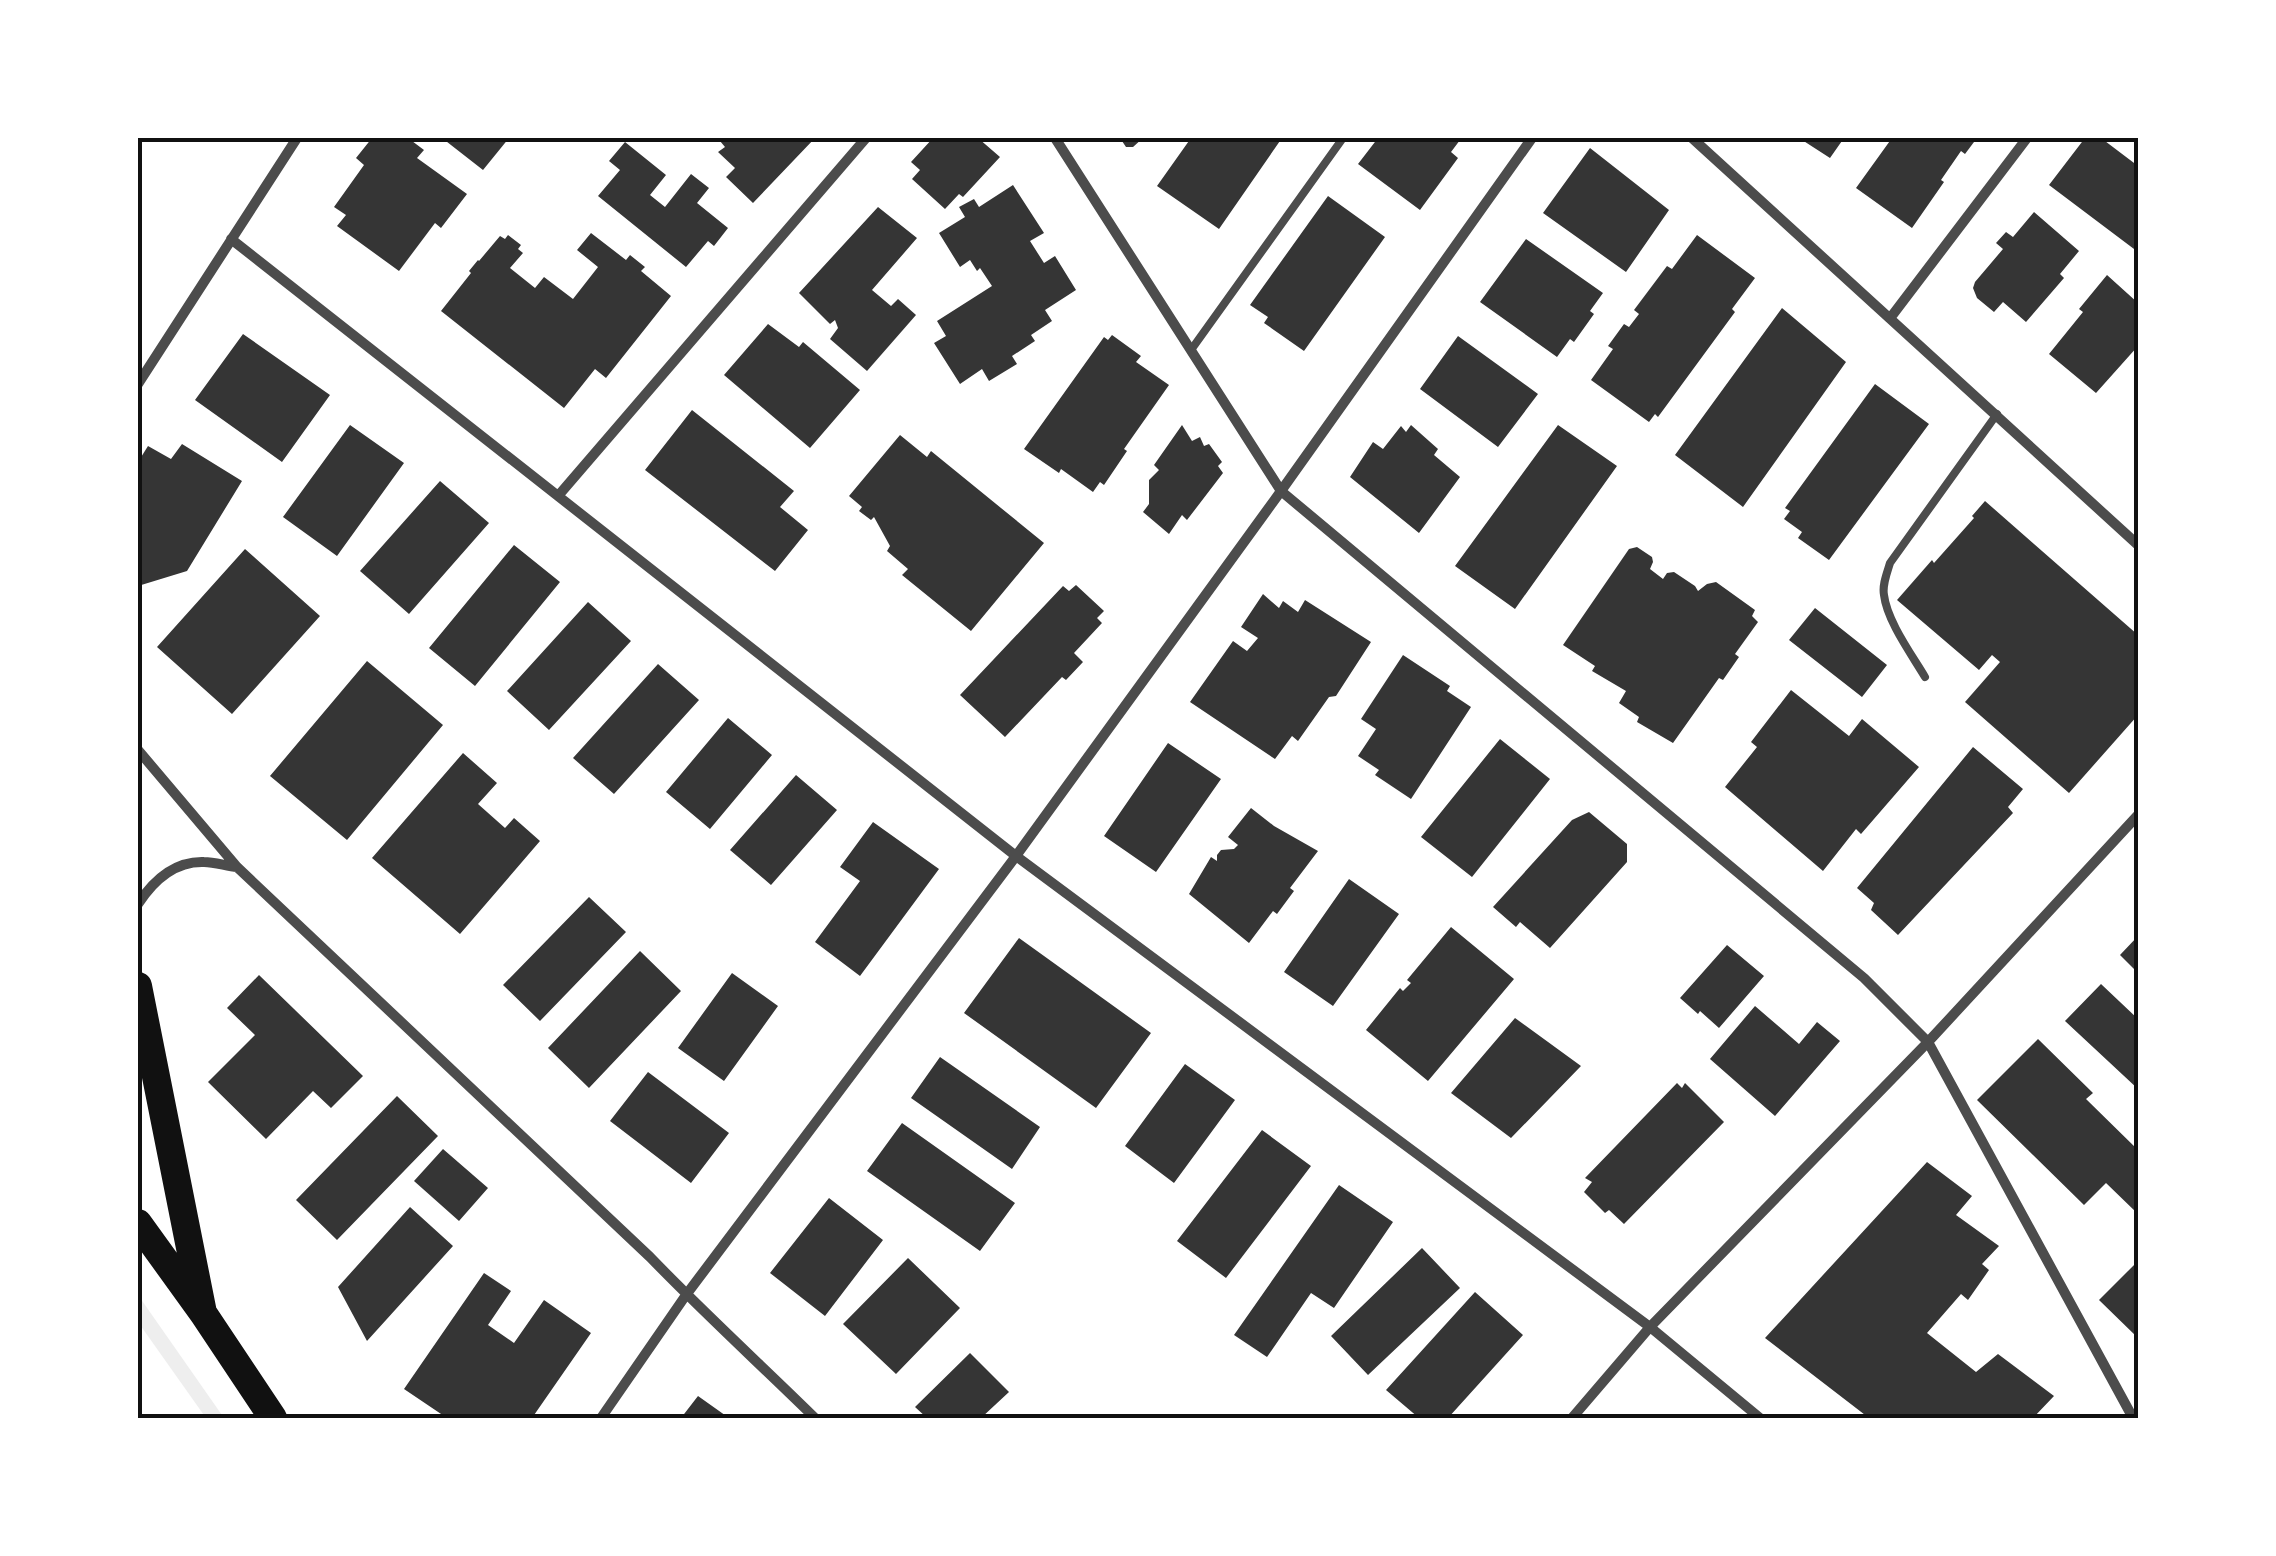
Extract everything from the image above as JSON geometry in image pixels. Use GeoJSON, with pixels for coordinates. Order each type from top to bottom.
{"type":"FeatureCollection","features":[{"type":"Feature","properties":{"kind":"highway"},"geometry":{"type":"LineString","coordinates":[[138,986],[203,1313]]}},
{"type":"Feature","properties":{"kind":"highway"},"geometry":{"type":"LineString","coordinates":[[138,1223],[273,1418]]}},
{"type":"Feature","properties":{"kind":"street"},"geometry":{"type":"LineString","coordinates":[[138,384],[296,138]]}},
{"type":"Feature","properties":{"kind":"street"},"geometry":{"type":"LineString","coordinates":[[558,496],[866,138]]}},
{"type":"Feature","properties":{"kind":"street"},"geometry":{"type":"LineString","coordinates":[[1055,138],[1281,491],[1864,978],[1928,1042],[2133,1418]]}},
{"type":"Feature","properties":{"kind":"street"},"geometry":{"type":"LineString","coordinates":[[601,1418],[686,1296],[1016,856],[1532,138]]}},
{"type":"Feature","properties":{"kind":"street"},"geometry":{"type":"LineString","coordinates":[[1692,138],[2138,545]]}},
{"type":"Feature","properties":{"kind":"street"},"geometry":{"type":"LineString","coordinates":[[1891,317],[2027,138]]}},
{"type":"Feature","properties":{"kind":"street"},"geometry":{"type":"LineString","coordinates":[[231,239],[1016,856],[1650,1327],[1760,1418]]}},
{"type":"Feature","properties":{"kind":"street"},"geometry":{"type":"LineString","coordinates":[[138,750],[237,868],[815,1418]]}},
{"type":"Feature","properties":{"kind":"street"},"geometry":{"type":"LineString","coordinates":[[1572,1418],[1650,1327],[1928,1042],[2138,815]]}},
{"type":"Feature","properties":{"kind":"street"},"geometry":{"type":"LineString","coordinates":[[138,904],[156,879],[179,866],[202,861],[237,868]]}},
{"type":"Feature","properties":{"kind":"lane"},"geometry":{"type":"LineString","coordinates":[[1191,350],[1343,138]]}},
{"type":"Feature","properties":{"kind":"lane"},"geometry":{"type":"LineString","coordinates":[[1925,677],[1890,616],[1884,595],[1885,580],[1890,563],[1997,414]]}},
{"type":"Feature","properties":{"kind":"shaded area"},"geometry":{"type":"Polygon","coordinates":[[[138,1295],[224,1418],[206,1418],[138,1322],[138,1295]]]}},
{"type":"Feature","properties":{"kind":"building"},"geometry":{"type":"Polygon","coordinates":[[[372,138],[408,138],[424,150],[417,158],[467,194],[441,228],[435,223],[399,271],[337,226],[346,215],[334,207],[364,165],[356,158],[372,138]]]}},
{"type":"Feature","properties":{"kind":"building"},"geometry":{"type":"Polygon","coordinates":[[[442,138],[509,138],[483,170],[442,138]]]}},
{"type":"Feature","properties":{"kind":"building"},"geometry":{"type":"Polygon","coordinates":[[[815,138],[753,203],[726,177],[735,168],[718,152],[725,147],[720,141],[815,138]]]}},
{"type":"Feature","properties":{"kind":"building"},"geometry":{"type":"Polygon","coordinates":[[[933,138],[978,138],[1000,157],[963,197],[959,194],[945,209],[912,179],[920,170],[911,162],[933,138]]]}},
{"type":"Feature","properties":{"kind":"building"},"geometry":{"type":"Polygon","coordinates":[[[1120,138],[1143,138],[1133,147],[1126,147],[1120,138]]]}},
{"type":"Feature","properties":{"kind":"building"},"geometry":{"type":"Polygon","coordinates":[[[1191,138],[1282,138],[1219,229],[1157,186],[1191,138]]]}},
{"type":"Feature","properties":{"kind":"building"},"geometry":{"type":"Polygon","coordinates":[[[1378,138],[1460,140],[1451,152],[1458,158],[1420,210],[1358,164],[1378,138]]]}},
{"type":"Feature","properties":{"kind":"building"},"geometry":{"type":"Polygon","coordinates":[[[1799,138],[1844,138],[1830,158],[1799,138]]]}},
{"type":"Feature","properties":{"kind":"building"},"geometry":{"type":"Polygon","coordinates":[[[1892,138],[1977,138],[1965,154],[1961,151],[1912,228],[1856,188],[1892,138]]]}},
{"type":"Feature","properties":{"kind":"building"},"geometry":{"type":"Polygon","coordinates":[[[2085,138],[2101,138],[2138,166],[2138,252],[2049,185],[2085,138]]]}},
{"type":"Feature","properties":{"kind":"building"},"geometry":{"type":"Polygon","coordinates":[[[625,142],[666,175],[650,195],[665,207],[691,174],[709,188],[697,203],[728,228],[714,246],[708,241],[686,267],[598,196],[620,170],[609,161],[625,142]]]}},
{"type":"Feature","properties":{"kind":"building"},"geometry":{"type":"Polygon","coordinates":[[[1590,148],[1669,210],[1626,272],[1543,213],[1590,148]]]}},
{"type":"Feature","properties":{"kind":"building"},"geometry":{"type":"Polygon","coordinates":[[[1013,185],[1044,233],[1030,241],[1044,263],[1055,256],[1076,290],[1045,310],[1052,321],[1031,335],[1035,341],[1012,356],[1017,364],[989,381],[982,369],[960,384],[934,343],[946,336],[937,321],[992,286],[970,260],[960,267],[939,233],[965,217],[959,207],[974,199],[979,207],[1013,185]]]}},
{"type":"Feature","properties":{"kind":"building"},"geometry":{"type":"Polygon","coordinates":[[[1328,196],[1385,237],[1304,351],[1264,323],[1268,317],[1250,305],[1328,196]]]}},
{"type":"Feature","properties":{"kind":"building"},"geometry":{"type":"Polygon","coordinates":[[[878,207],[917,238],[872,290],[891,306],[898,299],[916,315],[867,371],[830,339],[838,328],[835,320],[830,324],[799,293],[878,207]]]}},
{"type":"Feature","properties":{"kind":"building"},"geometry":{"type":"Polygon","coordinates":[[[2034,212],[2079,251],[2060,274],[2064,278],[2026,322],[2003,302],[1994,312],[1977,298],[1973,288],[2003,249],[1996,243],[2006,232],[2013,237],[2034,212]]]}},
{"type":"Feature","properties":{"kind":"building"},"geometry":{"type":"Polygon","coordinates":[[[591,233],[626,260],[630,255],[645,267],[641,271],[671,296],[606,378],[595,369],[564,408],[441,311],[478,260],[500,236],[505,239],[508,235],[521,245],[518,249],[523,253],[510,268],[535,288],[544,277],[573,299],[598,267],[577,250],[591,233]]]}},
{"type":"Feature","properties":{"kind":"building"},"geometry":{"type":"Polygon","coordinates":[[[1697,235],[1755,278],[1732,309],[1735,312],[1658,417],[1655,414],[1649,422],[1591,380],[1613,349],[1608,346],[1624,324],[1629,327],[1639,314],[1634,310],[1667,266],[1672,269],[1697,235]]]}},
{"type":"Feature","properties":{"kind":"building"},"geometry":{"type":"Polygon","coordinates":[[[1526,239],[1603,293],[1574,342],[1570,339],[1557,357],[1480,302],[1526,239]]]}},
{"type":"Feature","properties":{"kind":"building"},"geometry":{"type":"Polygon","coordinates":[[[2107,275],[2138,303],[2138,346],[2096,393],[2049,354],[2107,275]]]}},
{"type":"Feature","properties":{"kind":"building"},"geometry":{"type":"Polygon","coordinates":[[[1782,308],[1846,362],[1743,507],[1675,455],[1782,308]]]}},
{"type":"Feature","properties":{"kind":"building"},"geometry":{"type":"Polygon","coordinates":[[[768,324],[799,347],[803,342],[860,390],[810,448],[724,375],[768,324]]]}},
{"type":"Feature","properties":{"kind":"building"},"geometry":{"type":"Polygon","coordinates":[[[243,334],[330,395],[282,462],[195,400],[243,334]]]}},
{"type":"Feature","properties":{"kind":"building"},"geometry":{"type":"Polygon","coordinates":[[[1112,335],[1141,356],[1136,362],[1169,385],[1104,485],[1100,482],[1093,492],[1024,449],[1104,337],[1108,340],[1112,335]]]}},
{"type":"Feature","properties":{"kind":"building"},"geometry":{"type":"Polygon","coordinates":[[[1458,336],[1538,394],[1498,447],[1420,389],[1458,336]]]}},
{"type":"Feature","properties":{"kind":"building"},"geometry":{"type":"Polygon","coordinates":[[[1875,384],[1929,424],[1829,560],[1798,538],[1802,532],[1784,519],[1790,511],[1785,508],[1875,384]]]}},
{"type":"Feature","properties":{"kind":"building"},"geometry":{"type":"Polygon","coordinates":[[[692,410],[794,491],[780,507],[808,530],[775,571],[645,470],[692,410]]]}},
{"type":"Feature","properties":{"kind":"building"},"geometry":{"type":"Polygon","coordinates":[[[350,425],[404,463],[337,556],[283,517],[350,425]]]}},
{"type":"Feature","properties":{"kind":"building"},"geometry":{"type":"Polygon","coordinates":[[[1182,425],[1192,441],[1200,437],[1204,446],[1209,444],[1222,462],[1218,466],[1223,473],[1187,520],[1182,515],[1169,534],[1143,512],[1149,504],[1149,480],[1159,470],[1154,465],[1182,425]]]}},
{"type":"Feature","properties":{"kind":"building"},"geometry":{"type":"Polygon","coordinates":[[[1411,425],[1438,449],[1434,455],[1460,477],[1419,533],[1350,477],[1373,442],[1383,449],[1401,426],[1406,432],[1411,425]]]}},
{"type":"Feature","properties":{"kind":"building"},"geometry":{"type":"Polygon","coordinates":[[[1558,425],[1617,466],[1515,609],[1455,566],[1558,425]]]}},
{"type":"Feature","properties":{"kind":"building"},"geometry":{"type":"Polygon","coordinates":[[[900,435],[927,457],[931,451],[1044,543],[971,631],[902,575],[908,569],[887,551],[890,546],[874,517],[871,520],[859,511],[862,507],[849,496],[900,435]]]}},
{"type":"Feature","properties":{"kind":"building"},"geometry":{"type":"Polygon","coordinates":[[[182,444],[242,481],[187,571],[138,586],[138,462],[148,446],[171,459],[182,444]]]}},
{"type":"Feature","properties":{"kind":"building"},"geometry":{"type":"Polygon","coordinates":[[[440,481],[489,523],[409,614],[360,571],[440,481]]]}},
{"type":"Feature","properties":{"kind":"building"},"geometry":{"type":"Polygon","coordinates":[[[1985,501],[2138,635],[2138,715],[2069,793],[1965,702],[2000,662],[1992,655],[1979,670],[1897,600],[1974,518],[1985,501]]]}},
{"type":"Feature","properties":{"kind":"building"},"geometry":{"type":"Polygon","coordinates":[[[514,545],[560,582],[475,686],[429,648],[514,545]]]}},
{"type":"Feature","properties":{"kind":"building"},"geometry":{"type":"Polygon","coordinates":[[[1637,547],[1652,557],[1650,569],[1663,579],[1674,572],[1698,591],[1716,582],[1755,610],[1752,616],[1758,622],[1735,654],[1739,657],[1723,680],[1719,678],[1673,743],[1637,722],[1639,717],[1619,703],[1626,691],[1592,671],[1595,666],[1563,645],[1629,549],[1637,547]]]}},
{"type":"Feature","properties":{"kind":"building"},"geometry":{"type":"Polygon","coordinates":[[[245,549],[320,616],[232,714],[157,647],[245,549]]]}},
{"type":"Feature","properties":{"kind":"building"},"geometry":{"type":"Polygon","coordinates":[[[1076,585],[1104,611],[1097,618],[1102,623],[1074,653],[1083,662],[1066,680],[1062,677],[1005,737],[960,695],[1063,586],[1069,591],[1076,585]]]}},
{"type":"Feature","properties":{"kind":"building"},"geometry":{"type":"Polygon","coordinates":[[[1263,594],[1279,608],[1283,601],[1298,612],[1305,600],[1371,642],[1336,696],[1329,697],[1298,741],[1292,736],[1275,759],[1190,702],[1233,641],[1247,651],[1258,638],[1241,627],[1263,594]]]}},
{"type":"Feature","properties":{"kind":"building"},"geometry":{"type":"Polygon","coordinates":[[[588,602],[631,641],[549,730],[507,691],[588,602]]]}},
{"type":"Feature","properties":{"kind":"building"},"geometry":{"type":"Polygon","coordinates":[[[1815,608],[1887,665],[1862,697],[1789,640],[1815,608]]]}},
{"type":"Feature","properties":{"kind":"building"},"geometry":{"type":"Polygon","coordinates":[[[1403,655],[1450,686],[1447,691],[1471,707],[1411,799],[1375,775],[1379,770],[1358,756],[1376,729],[1361,719],[1403,655]]]}},
{"type":"Feature","properties":{"kind":"building"},"geometry":{"type":"Polygon","coordinates":[[[367,661],[443,725],[347,840],[270,776],[367,661]]]}},
{"type":"Feature","properties":{"kind":"building"},"geometry":{"type":"Polygon","coordinates":[[[658,664],[699,700],[614,794],[573,758],[658,664]]]}},
{"type":"Feature","properties":{"kind":"building"},"geometry":{"type":"Polygon","coordinates":[[[1791,690],[1849,736],[1862,719],[1919,767],[1861,834],[1856,829],[1823,871],[1725,787],[1757,747],[1751,742],[1791,690]]]}},
{"type":"Feature","properties":{"kind":"building"},"geometry":{"type":"Polygon","coordinates":[[[728,718],[772,755],[710,829],[666,792],[728,718]]]}},
{"type":"Feature","properties":{"kind":"building"},"geometry":{"type":"Polygon","coordinates":[[[1500,739],[1550,779],[1472,877],[1421,837],[1500,739]]]}},
{"type":"Feature","properties":{"kind":"building"},"geometry":{"type":"Polygon","coordinates":[[[1168,743],[1221,779],[1156,872],[1104,836],[1168,743]]]}},
{"type":"Feature","properties":{"kind":"building"},"geometry":{"type":"Polygon","coordinates":[[[1973,747],[2023,789],[2008,807],[2013,813],[1898,935],[1871,910],[1874,903],[1857,888],[1973,747]]]}},
{"type":"Feature","properties":{"kind":"building"},"geometry":{"type":"Polygon","coordinates":[[[463,753],[497,783],[478,804],[505,828],[514,818],[540,841],[460,934],[372,858],[463,753]]]}},
{"type":"Feature","properties":{"kind":"building"},"geometry":{"type":"Polygon","coordinates":[[[796,775],[837,810],[771,885],[730,850],[796,775]]]}},
{"type":"Feature","properties":{"kind":"building"},"geometry":{"type":"Polygon","coordinates":[[[1251,808],[1318,851],[1290,888],[1294,891],[1277,914],[1273,911],[1249,943],[1189,894],[1211,857],[1217,861],[1221,850],[1238,845],[1228,837],[1251,808]]]}},
{"type":"Feature","properties":{"kind":"building"},"geometry":{"type":"Polygon","coordinates":[[[1589,812],[1627,844],[1627,862],[1550,948],[1520,922],[1516,927],[1493,907],[1572,820],[1589,812]]]}},
{"type":"Feature","properties":{"kind":"building"},"geometry":{"type":"Polygon","coordinates":[[[873,822],[939,869],[860,976],[815,942],[860,881],[840,867],[873,822]]]}},
{"type":"Feature","properties":{"kind":"building"},"geometry":{"type":"Polygon","coordinates":[[[1349,879],[1399,914],[1333,1006],[1284,972],[1349,879]]]}},
{"type":"Feature","properties":{"kind":"building"},"geometry":{"type":"Polygon","coordinates":[[[589,897],[626,932],[540,1021],[503,985],[589,897]]]}},
{"type":"Feature","properties":{"kind":"building"},"geometry":{"type":"Polygon","coordinates":[[[1451,927],[1514,979],[1428,1081],[1366,1030],[1400,988],[1403,991],[1411,983],[1407,980],[1451,927]]]}},
{"type":"Feature","properties":{"kind":"building"},"geometry":{"type":"Polygon","coordinates":[[[2138,936],[2138,973],[2120,955],[2138,936]]]}},
{"type":"Feature","properties":{"kind":"building"},"geometry":{"type":"Polygon","coordinates":[[[1019,938],[1151,1033],[1096,1108],[964,1013],[1019,938]]]}},
{"type":"Feature","properties":{"kind":"building"},"geometry":{"type":"Polygon","coordinates":[[[1727,945],[1764,976],[1719,1028],[1680,998],[1727,945]]]}},
{"type":"Feature","properties":{"kind":"building"},"geometry":{"type":"Polygon","coordinates":[[[640,951],[681,991],[589,1088],[548,1048],[640,951]]]}},
{"type":"Feature","properties":{"kind":"building"},"geometry":{"type":"Polygon","coordinates":[[[732,973],[778,1006],[724,1081],[678,1048],[732,973]]]}},
{"type":"Feature","properties":{"kind":"building"},"geometry":{"type":"Polygon","coordinates":[[[259,975],[363,1076],[331,1108],[313,1091],[266,1139],[208,1082],[255,1035],[227,1008],[259,975]]]}},
{"type":"Feature","properties":{"kind":"building"},"geometry":{"type":"Polygon","coordinates":[[[2101,984],[2138,1019],[2138,1089],[2065,1021],[2101,984]]]}},
{"type":"Feature","properties":{"kind":"building"},"geometry":{"type":"Polygon","coordinates":[[[1755,1006],[1799,1044],[1817,1022],[1840,1041],[1775,1116],[1710,1059],[1755,1006]]]}},
{"type":"Feature","properties":{"kind":"building"},"geometry":{"type":"Polygon","coordinates":[[[1515,1018],[1581,1066],[1511,1138],[1451,1093],[1515,1018]]]}},
{"type":"Feature","properties":{"kind":"building"},"geometry":{"type":"Polygon","coordinates":[[[2038,1039],[2093,1093],[2086,1099],[2138,1150],[2138,1214],[2106,1183],[2084,1205],[1977,1100],[2038,1039]]]}},
{"type":"Feature","properties":{"kind":"building"},"geometry":{"type":"Polygon","coordinates":[[[940,1057],[1040,1127],[1012,1169],[911,1098],[940,1057]]]}},
{"type":"Feature","properties":{"kind":"building"},"geometry":{"type":"Polygon","coordinates":[[[1185,1064],[1235,1100],[1174,1183],[1125,1146],[1185,1064]]]}},
{"type":"Feature","properties":{"kind":"building"},"geometry":{"type":"Polygon","coordinates":[[[648,1072],[729,1133],[691,1183],[610,1121],[648,1072]]]}},
{"type":"Feature","properties":{"kind":"building"},"geometry":{"type":"Polygon","coordinates":[[[1677,1083],[1682,1088],[1685,1083],[1724,1122],[1624,1224],[1609,1210],[1605,1213],[1584,1192],[1592,1182],[1585,1178],[1677,1083]]]}},
{"type":"Feature","properties":{"kind":"building"},"geometry":{"type":"Polygon","coordinates":[[[397,1096],[438,1136],[337,1240],[296,1200],[397,1096]]]}},
{"type":"Feature","properties":{"kind":"building"},"geometry":{"type":"Polygon","coordinates":[[[902,1123],[1015,1203],[980,1251],[867,1171],[902,1123]]]}},
{"type":"Feature","properties":{"kind":"building"},"geometry":{"type":"Polygon","coordinates":[[[1262,1130],[1311,1166],[1226,1278],[1177,1241],[1262,1130]]]}},
{"type":"Feature","properties":{"kind":"building"},"geometry":{"type":"Polygon","coordinates":[[[443,1149],[488,1188],[459,1221],[414,1181],[443,1149]]]}},
{"type":"Feature","properties":{"kind":"building"},"geometry":{"type":"Polygon","coordinates":[[[1927,1162],[1972,1196],[1956,1215],[1999,1246],[1982,1264],[1989,1270],[1968,1300],[1961,1294],[1927,1333],[1976,1372],[1998,1354],[2054,1396],[2033,1418],[1869,1418],[1765,1338],[1927,1162]]]}},
{"type":"Feature","properties":{"kind":"building"},"geometry":{"type":"Polygon","coordinates":[[[1339,1185],[1393,1222],[1334,1308],[1311,1293],[1267,1357],[1234,1335],[1339,1185]]]}},
{"type":"Feature","properties":{"kind":"building"},"geometry":{"type":"Polygon","coordinates":[[[829,1198],[883,1240],[825,1316],[770,1273],[829,1198]]]}},
{"type":"Feature","properties":{"kind":"building"},"geometry":{"type":"Polygon","coordinates":[[[410,1207],[453,1246],[367,1341],[338,1287],[410,1207]]]}},
{"type":"Feature","properties":{"kind":"building"},"geometry":{"type":"Polygon","coordinates":[[[1422,1248],[1460,1288],[1368,1375],[1331,1336],[1422,1248]]]}},
{"type":"Feature","properties":{"kind":"building"},"geometry":{"type":"Polygon","coordinates":[[[908,1258],[960,1308],[896,1374],[843,1324],[908,1258]]]}},
{"type":"Feature","properties":{"kind":"building"},"geometry":{"type":"Polygon","coordinates":[[[2138,1261],[2138,1338],[2099,1300],[2138,1261]]]}},
{"type":"Feature","properties":{"kind":"building"},"geometry":{"type":"Polygon","coordinates":[[[484,1273],[511,1291],[488,1325],[514,1343],[544,1300],[591,1333],[532,1418],[447,1418],[404,1389],[484,1273]]]}},
{"type":"Feature","properties":{"kind":"building"},"geometry":{"type":"Polygon","coordinates":[[[1475,1292],[1523,1335],[1448,1418],[1419,1418],[1386,1390],[1475,1292]]]}},
{"type":"Feature","properties":{"kind":"building"},"geometry":{"type":"Polygon","coordinates":[[[970,1353],[1009,1392],[981,1418],[927,1418],[915,1407],[970,1353]]]}},
{"type":"Feature","properties":{"kind":"building"},"geometry":{"type":"Polygon","coordinates":[[[698,1396],[729,1418],[681,1418],[698,1396]]]}}]}
